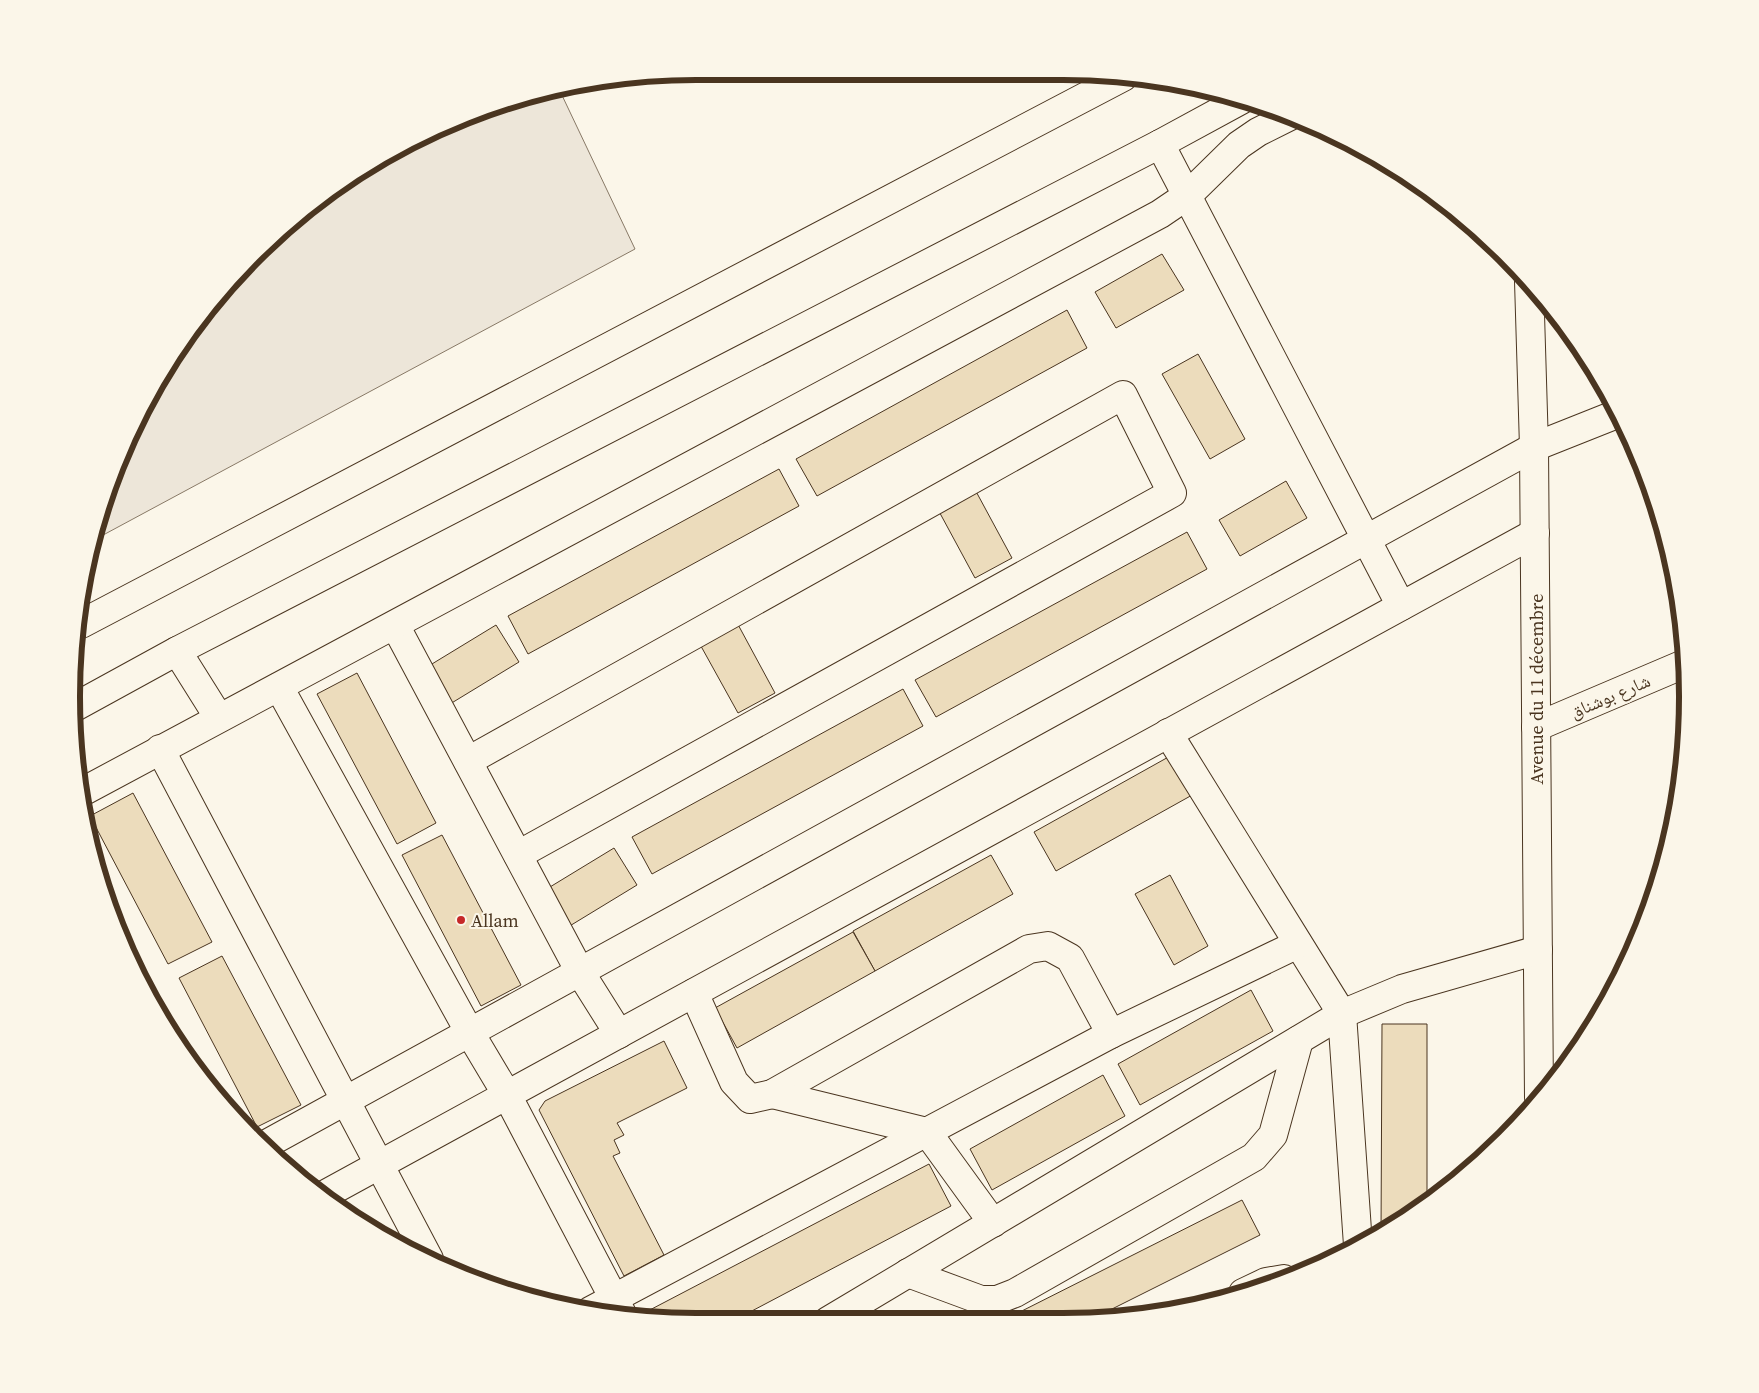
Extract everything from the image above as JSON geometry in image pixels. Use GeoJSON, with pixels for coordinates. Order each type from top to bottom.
{"type":"FeatureCollection","features":[{"type":"Feature","properties":{"kind":"main road"},"geometry":{"type":"LineString","coordinates":[[84,622],[1113,82]]}},
{"type":"Feature","properties":{"kind":"main road"},"geometry":{"type":"LineString","coordinates":[[80,704],[177,651],[1160,144],[1233,104]]}},
{"type":"Feature","properties":{"kind":"main road"},"geometry":{"type":"LineString","coordinates":[[87,789],[1160,214],[1188,195],[1239,145],[1258,132],[1281,121]]}},
{"type":"Feature","properties":{"kind":"main road"},"geometry":{"type":"LineString","coordinates":[[1160,144],[1402,606]]}},
{"type":"Feature","properties":{"kind":"main road","name":"Avenue du 11 décembre"},"geometry":{"type":"LineString","coordinates":[[1529,294],[1534,447],[1539,1088]]}},
{"type":"Feature","properties":{"kind":"main road"},"geometry":{"type":"LineString","coordinates":[[468,761],[1123,395],[1172,493],[518,855]]}},
{"type":"Feature","properties":{"kind":"main road"},"geometry":{"type":"LineString","coordinates":[[271,1142],[1534,447],[1611,417]]}},
{"type":"Feature","properties":{"kind":"main road"},"geometry":{"type":"LineString","coordinates":[[330,1192],[1535,533]]}},
{"type":"Feature","properties":{"kind":"main road"},"geometry":{"type":"LineString","coordinates":[[395,625],[580,972],[619,1034]]}},
{"type":"Feature","properties":{"kind":"main road"},"geometry":{"type":"LineString","coordinates":[[177,651],[219,718]]}},
{"type":"Feature","properties":{"kind":"main road","name":"شارع بوشناق"},"geometry":{"type":"LineString","coordinates":[[1536,727],[1678,666]]}},
{"type":"Feature","properties":{"kind":"main road"},"geometry":{"type":"LineString","coordinates":[[279,687],[470,1032],[507,1095],[618,1307],[927,1132],[1111,1034],[1298,944]]}},
{"type":"Feature","properties":{"kind":"main road"},"geometry":{"type":"LineString","coordinates":[[1168,733],[1342,1014],[1357,1237]]}},
{"type":"Feature","properties":{"kind":"main road"},"geometry":{"type":"LineString","coordinates":[[160,749],[425,1249]]}},
{"type":"Feature","properties":{"kind":"main road"},"geometry":{"type":"LineString","coordinates":[[694,993],[734,1082],[750,1099],[772,1094],[1029,949],[1048,946],[1070,958],[1111,1034]]}},
{"type":"Feature","properties":{"kind":"main road"},"geometry":{"type":"LineString","coordinates":[[841,1313],[1342,1014],[1402,989],[1538,950]]}},
{"type":"Feature","properties":{"kind":"main road"},"geometry":{"type":"LineString","coordinates":[[908,1273],[981,1300],[997,1300],[1015,1293],[1254,1157],[1273,1135],[1299,1040]]}},
{"type":"Feature","properties":{"kind":"main road"},"geometry":{"type":"LineString","coordinates":[[772,1094],[927,1132],[993,1223]]}},
{"type":"Feature","properties":{"kind":"shaded area"},"geometry":{"type":"Polygon","coordinates":[[[562,95],[635,249],[101,536],[127,461],[144,424],[163,388],[207,321],[233,290],[290,233],[321,207],[388,163],[461,127],[498,113],[562,95]]]}},
{"type":"Feature","properties":{"kind":"building"},"geometry":{"type":"Polygon","coordinates":[[[1162,254],[1184,290],[1116,328],[1095,292],[1162,254]]]}},
{"type":"Feature","properties":{"kind":"building"},"geometry":{"type":"Polygon","coordinates":[[[1067,310],[1087,348],[817,496],[796,459],[1067,310]]]}},
{"type":"Feature","properties":{"kind":"building"},"geometry":{"type":"Polygon","coordinates":[[[1198,354],[1245,439],[1210,459],[1162,374],[1198,354]]]}},
{"type":"Feature","properties":{"kind":"building"},"geometry":{"type":"Polygon","coordinates":[[[779,469],[799,506],[528,654],[508,616],[779,469]]]}},
{"type":"Feature","properties":{"kind":"building"},"geometry":{"type":"Polygon","coordinates":[[[1286,481],[1307,518],[1240,556],[1219,520],[1286,481]]]}},
{"type":"Feature","properties":{"kind":"building"},"geometry":{"type":"Polygon","coordinates":[[[972,484],[1012,558],[975,578],[935,504],[972,484]]]}},
{"type":"Feature","properties":{"kind":"building"},"geometry":{"type":"Polygon","coordinates":[[[1187,532],[1207,569],[936,717],[915,680],[1187,532]]]}},
{"type":"Feature","properties":{"kind":"building"},"geometry":{"type":"Polygon","coordinates":[[[735,619],[775,693],[738,713],[697,639],[735,619]]]}},
{"type":"Feature","properties":{"kind":"building"},"geometry":{"type":"Polygon","coordinates":[[[496,625],[519,662],[450,704],[427,667],[496,625]]]}},
{"type":"Feature","properties":{"kind":"building"},"geometry":{"type":"Polygon","coordinates":[[[357,673],[436,823],[397,844],[317,694],[357,673]]]}},
{"type":"Feature","properties":{"kind":"building"},"geometry":{"type":"Polygon","coordinates":[[[903,689],[923,726],[652,874],[632,837],[903,689]]]}},
{"type":"Feature","properties":{"kind":"building"},"geometry":{"type":"Polygon","coordinates":[[[1172,755],[1194,794],[1056,871],[1034,832],[1172,755]]]}},
{"type":"Feature","properties":{"kind":"building"},"geometry":{"type":"Polygon","coordinates":[[[133,793],[212,942],[168,964],[93,822],[92,815],[133,793]]]}},
{"type":"Feature","properties":{"kind":"building"},"geometry":{"type":"Polygon","coordinates":[[[442,835],[521,985],[481,1006],[402,855],[442,835]]]}},
{"type":"Feature","properties":{"kind":"building"},"geometry":{"type":"Polygon","coordinates":[[[614,848],[637,885],[568,927],[545,890],[614,848]]]}},
{"type":"Feature","properties":{"kind":"building"},"geometry":{"type":"Polygon","coordinates":[[[991,855],[1013,894],[875,971],[853,931],[991,855]]]}},
{"type":"Feature","properties":{"kind":"building"},"geometry":{"type":"Polygon","coordinates":[[[1170,875],[1208,946],[1174,965],[1135,894],[1170,875]]]}},
{"type":"Feature","properties":{"kind":"building"},"geometry":{"type":"Polygon","coordinates":[[[853,932],[875,971],[737,1048],[715,1008],[853,932]]]}},
{"type":"Feature","properties":{"kind":"building"},"geometry":{"type":"Polygon","coordinates":[[[222,956],[301,1105],[257,1127],[179,978],[222,956]]]}},
{"type":"Feature","properties":{"kind":"building"},"geometry":{"type":"Polygon","coordinates":[[[1251,990],[1273,1031],[1140,1105],[1118,1064],[1251,990]]]}},
{"type":"Feature","properties":{"kind":"building"},"geometry":{"type":"Polygon","coordinates":[[[1382,1024],[1427,1024],[1427,1194],[1381,1224],[1382,1024]]]}},
{"type":"Feature","properties":{"kind":"building"},"geometry":{"type":"Polygon","coordinates":[[[664,1041],[687,1088],[617,1123],[624,1135],[614,1140],[620,1153],[613,1156],[664,1255],[624,1276],[539,1110],[545,1101],[664,1041]]]}},
{"type":"Feature","properties":{"kind":"building"},"geometry":{"type":"Polygon","coordinates":[[[1103,1075],[1125,1116],[992,1190],[970,1149],[1103,1075]]]}},
{"type":"Feature","properties":{"kind":"building"},"geometry":{"type":"Polygon","coordinates":[[[929,1164],[951,1206],[748,1313],[648,1311],[929,1164]]]}},
{"type":"Feature","properties":{"kind":"building"},"geometry":{"type":"Polygon","coordinates":[[[1242,1200],[1260,1235],[1107,1312],[1018,1313],[1242,1200]]]}},
{"type":"Feature","properties":{"kind":"place","name":"Allam"},"geometry":{"type":"Point","coordinates":[461,920]}}]}
